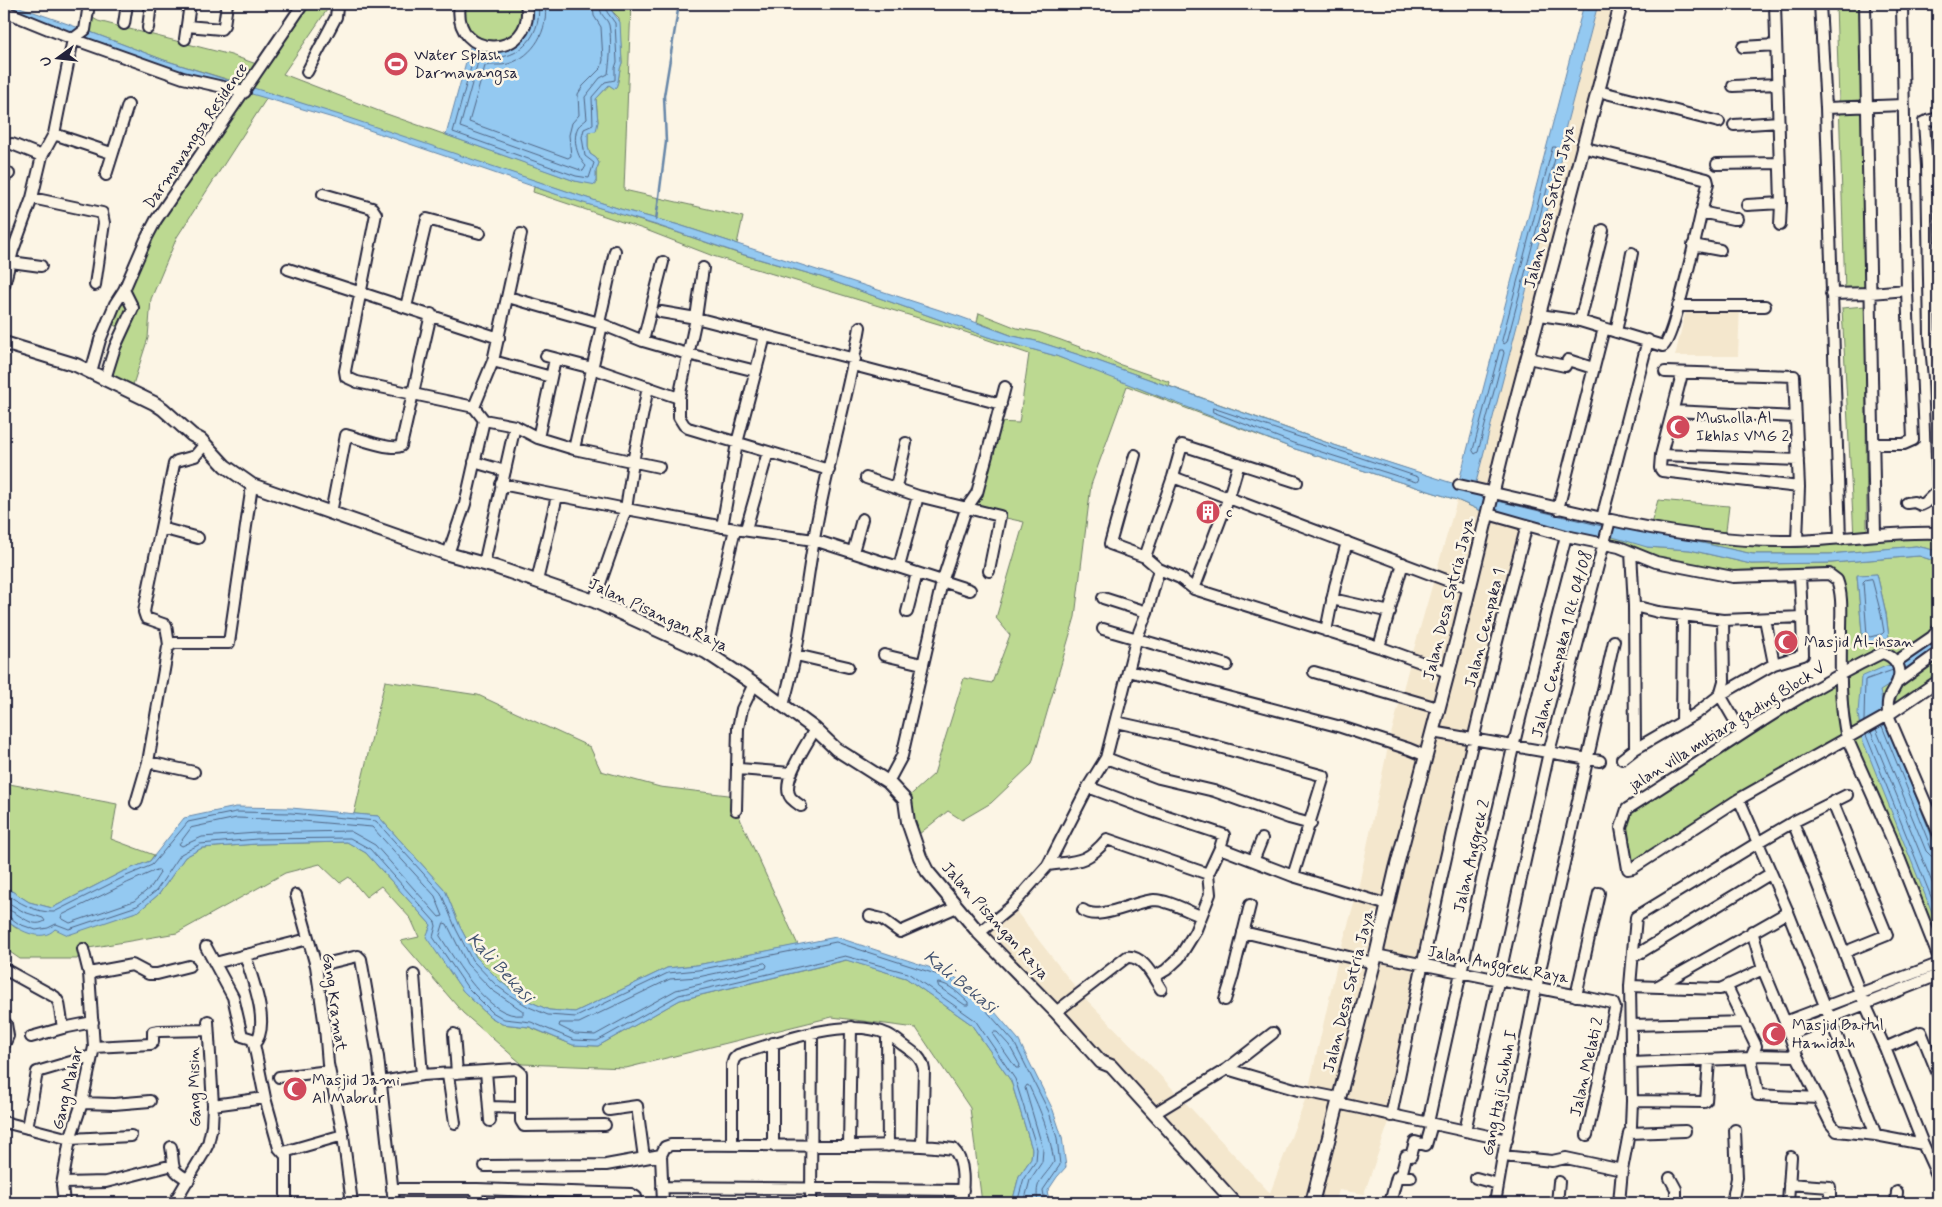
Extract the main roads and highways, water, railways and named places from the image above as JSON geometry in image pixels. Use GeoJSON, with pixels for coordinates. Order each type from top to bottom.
{"type":"FeatureCollection","features":[{"type":"Feature","properties":{"kind":"water"},"geometry":{"type":"Polygon","coordinates":[[[4,4],[11,4],[164,60],[346,117],[620,209],[679,225],[961,317],[1013,336],[1036,341],[1095,360],[1328,443],[1458,485],[1584,4],[1598,4],[1561,145],[1563,150],[1474,490],[1632,528],[1753,554],[1830,554],[1916,546],[1938,551],[1938,562],[1919,556],[1831,563],[1751,564],[1690,550],[1647,547],[1606,535],[1603,544],[1488,514],[1457,500],[1292,448],[1056,356],[988,337],[821,277],[738,253],[564,197],[340,120],[245,92],[183,78],[4,11],[4,4]]]}},
{"type":"Feature","properties":{"kind":"water"},"geometry":{"type":"Polygon","coordinates":[[[526,4],[611,4],[611,10],[620,22],[622,63],[618,82],[615,89],[609,85],[596,99],[598,122],[596,131],[588,132],[590,154],[599,163],[596,171],[596,185],[575,181],[446,135],[472,40],[494,47],[521,33],[526,4]]]}},
{"type":"Feature","properties":{"kind":"water"},"geometry":{"type":"Polygon","coordinates":[[[1877,574],[1889,638],[1863,644],[1857,575],[1877,574]]]}},
{"type":"Feature","properties":{"kind":"water"},"geometry":{"type":"Polygon","coordinates":[[[1938,635],[1938,650],[1880,691],[1887,724],[1938,852],[1938,927],[1861,736],[1858,713],[1861,677],[1886,666],[1897,664],[1938,635]]]}},
{"type":"Feature","properties":{"kind":"water","name":"Kali Bekasi"},"geometry":{"type":"Polygon","coordinates":[[[236,807],[291,808],[378,816],[445,890],[460,927],[476,957],[514,992],[549,1010],[575,1012],[667,968],[697,965],[836,937],[950,974],[968,986],[988,1004],[1018,1039],[1053,1110],[1062,1137],[1066,1167],[1047,1192],[1050,1201],[1048,1203],[1012,1203],[1019,1176],[1031,1159],[1032,1149],[1011,1081],[971,1024],[906,978],[846,960],[680,1000],[598,1046],[573,1045],[530,1027],[502,1024],[489,1016],[463,991],[426,937],[431,925],[366,853],[347,842],[257,844],[202,848],[185,857],[159,894],[139,911],[68,935],[55,929],[43,935],[36,935],[22,931],[4,919],[4,886],[29,902],[52,908],[122,872],[150,861],[184,818],[236,807]]]}},
{"type":"Feature","properties":{"kind":"waterway"},"geometry":{"type":"LineString","coordinates":[[656,220],[666,142],[664,96],[679,4]]}},
{"type":"Feature","properties":{"kind":"place","name":"Water Splash Darmawangsa"},"geometry":{"type":"Point","coordinates":[396,64]}},
{"type":"Feature","properties":{"kind":"place","name":"Musholla Al Ikhlas VMG 2"},"geometry":{"type":"Point","coordinates":[1678,427]}},
{"type":"Feature","properties":{"kind":"place","name":"c"},"geometry":{"type":"Point","coordinates":[1208,512]}},
{"type":"Feature","properties":{"kind":"place","name":"Masjid Al-ihsan"},"geometry":{"type":"Point","coordinates":[1786,642]}},
{"type":"Feature","properties":{"kind":"place","name":"Masjid Baitul Hamidah"},"geometry":{"type":"Point","coordinates":[1774,1034]}},
{"type":"Feature","properties":{"kind":"place","name":"Masjid Jami Al Mabrur"},"geometry":{"type":"Point","coordinates":[295,1089]}}]}
